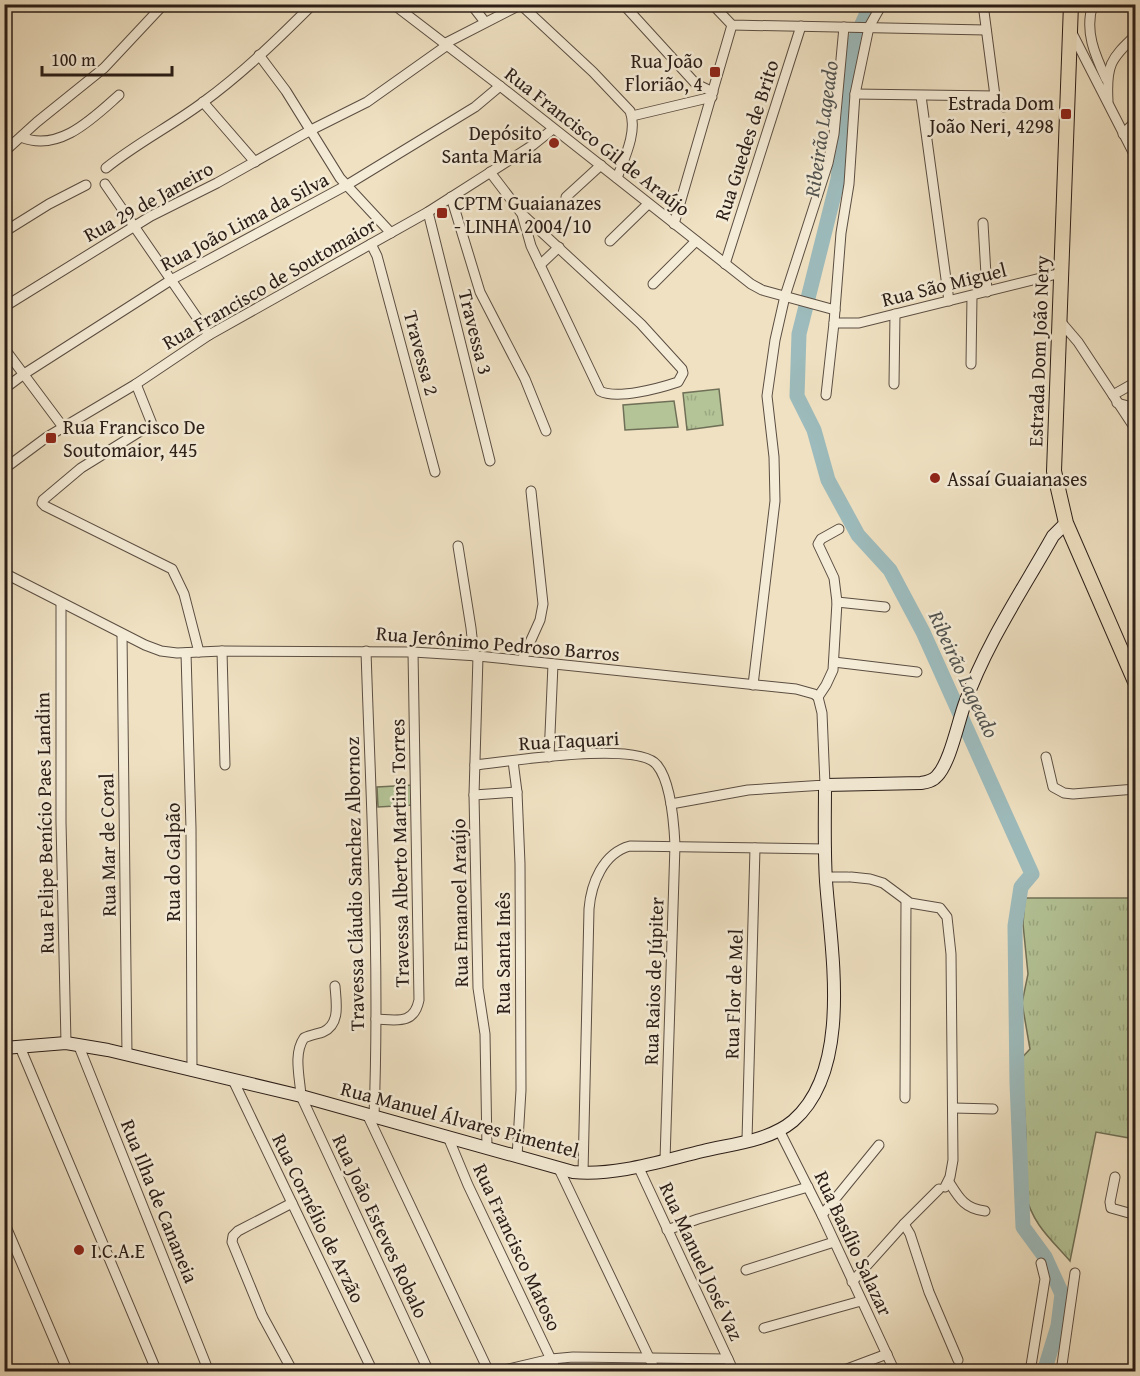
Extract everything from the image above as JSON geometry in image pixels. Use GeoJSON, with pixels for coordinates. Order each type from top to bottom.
{"type":"FeatureCollection","features":[{"type":"Feature","properties":{"kind":"main road","name":"Estrada Dom João Nery"},"geometry":{"type":"LineString","coordinates":[[1071,4],[1054,471],[1066,523],[1136,684]]}},
{"type":"Feature","properties":{"kind":"street"},"geometry":{"type":"LineString","coordinates":[[4,152],[104,68],[164,4]]}},
{"type":"Feature","properties":{"kind":"street"},"geometry":{"type":"LineString","coordinates":[[106,168],[140,142],[203,102],[259,55],[313,4]]}},
{"type":"Feature","properties":{"kind":"street","name":"Rua Francisco Gil de Araújo"},"geometry":{"type":"LineString","coordinates":[[393,4],[751,284],[762,290],[835,310]]}},
{"type":"Feature","properties":{"kind":"street"},"geometry":{"type":"LineString","coordinates":[[471,4],[484,22]]}},
{"type":"Feature","properties":{"kind":"street"},"geometry":{"type":"LineString","coordinates":[[623,4],[696,84],[712,95]]}},
{"type":"Feature","properties":{"kind":"street"},"geometry":{"type":"LineString","coordinates":[[712,4],[732,25],[986,30]]}},
{"type":"Feature","properties":{"kind":"street"},"geometry":{"type":"LineString","coordinates":[[826,395],[841,233],[849,184],[855,94],[866,27],[882,4]]}},
{"type":"Feature","properties":{"kind":"street"},"geometry":{"type":"LineString","coordinates":[[983,4],[995,96],[997,102],[1004,107]]}},
{"type":"Feature","properties":{"kind":"street"},"geometry":{"type":"LineString","coordinates":[[1093,4],[1091,44],[1106,79]]}},
{"type":"Feature","properties":{"kind":"street"},"geometry":{"type":"LineString","coordinates":[[521,5],[626,105],[632,116],[632,131],[617,178]]}},
{"type":"Feature","properties":{"kind":"street","name":"Rua 29 de Janeiro"},"geometry":{"type":"LineString","coordinates":[[4,307],[133,226],[367,102],[445,45],[484,22],[521,5]]}},
{"type":"Feature","properties":{"kind":"street"},"geometry":{"type":"LineString","coordinates":[[674,224],[732,25]]}},
{"type":"Feature","properties":{"kind":"street","name":"Rua Guedes de Brito"},"geometry":{"type":"LineString","coordinates":[[725,264],[801,26]]}},
{"type":"Feature","properties":{"kind":"street"},"geometry":{"type":"LineString","coordinates":[[1069,26],[1135,156]]}},
{"type":"Feature","properties":{"kind":"street"},"geometry":{"type":"LineString","coordinates":[[753,685],[775,501],[774,457],[767,396],[775,340],[784,296],[828,163],[834,134],[847,27]]}},
{"type":"Feature","properties":{"kind":"street"},"geometry":{"type":"LineString","coordinates":[[1108,103],[1106,79],[1108,68],[1112,60],[1136,35]]}},
{"type":"Feature","properties":{"kind":"street"},"geometry":{"type":"LineString","coordinates":[[259,55],[286,91],[340,178],[391,233]]}},
{"type":"Feature","properties":{"kind":"street","name":"Rua João Lima da Silva"},"geometry":{"type":"LineString","coordinates":[[4,388],[171,280],[347,185],[475,107],[500,86]]}},
{"type":"Feature","properties":{"kind":"street"},"geometry":{"type":"LineString","coordinates":[[855,94],[995,96]]}},
{"type":"Feature","properties":{"kind":"street"},"geometry":{"type":"LineString","coordinates":[[21,137],[40,141],[62,137],[90,119],[119,95]]}},
{"type":"Feature","properties":{"kind":"street"},"geometry":{"type":"LineString","coordinates":[[632,116],[712,95]]}},
{"type":"Feature","properties":{"kind":"street"},"geometry":{"type":"LineString","coordinates":[[921,96],[949,301]]}},
{"type":"Feature","properties":{"kind":"street"},"geometry":{"type":"LineString","coordinates":[[203,102],[255,162]]}},
{"type":"Feature","properties":{"kind":"street"},"geometry":{"type":"LineString","coordinates":[[1123,134],[1136,121]]}},
{"type":"Feature","properties":{"kind":"street","name":"Rua Francisco de Soutomaior"},"geometry":{"type":"LineString","coordinates":[[4,469],[46,437],[136,384],[209,335],[428,212],[533,145],[553,129]]}},
{"type":"Feature","properties":{"kind":"street"},"geometry":{"type":"LineString","coordinates":[[566,196],[601,165]]}},
{"type":"Feature","properties":{"kind":"street"},"geometry":{"type":"LineString","coordinates":[[490,172],[522,214],[641,324],[682,369],[683,373],[678,382],[663,387],[613,395],[600,391],[531,246],[522,214]]}},
{"type":"Feature","properties":{"kind":"street"},"geometry":{"type":"LineString","coordinates":[[4,231],[86,184]]}},
{"type":"Feature","properties":{"kind":"street"},"geometry":{"type":"LineString","coordinates":[[105,184],[209,335]]}},
{"type":"Feature","properties":{"kind":"street"},"geometry":{"type":"LineString","coordinates":[[451,197],[480,292],[525,379],[546,431]]}},
{"type":"Feature","properties":{"kind":"street"},"geometry":{"type":"LineString","coordinates":[[610,241],[648,204]]}},
{"type":"Feature","properties":{"kind":"street","name":"Travessa 3"},"geometry":{"type":"LineString","coordinates":[[428,212],[490,461]]}},
{"type":"Feature","properties":{"kind":"street"},"geometry":{"type":"LineString","coordinates":[[983,223],[987,292]]}},
{"type":"Feature","properties":{"kind":"street"},"geometry":{"type":"LineString","coordinates":[[653,284],[696,241]]}},
{"type":"Feature","properties":{"kind":"street","name":"Travessa 2"},"geometry":{"type":"LineString","coordinates":[[371,244],[377,256],[435,472]]}},
{"type":"Feature","properties":{"kind":"street"},"geometry":{"type":"LineString","coordinates":[[540,265],[559,247]]}},
{"type":"Feature","properties":{"kind":"street","name":"Rua São Miguel"},"geometry":{"type":"LineString","coordinates":[[834,323],[859,323],[1061,273]]}},
{"type":"Feature","properties":{"kind":"street"},"geometry":{"type":"LineString","coordinates":[[971,364],[972,296]]}},
{"type":"Feature","properties":{"kind":"street"},"geometry":{"type":"LineString","coordinates":[[894,384],[895,314]]}},
{"type":"Feature","properties":{"kind":"street"},"geometry":{"type":"LineString","coordinates":[[1060,321],[1078,342],[1136,430]]}},
{"type":"Feature","properties":{"kind":"street"},"geometry":{"type":"LineString","coordinates":[[4,348],[63,427]]}},
{"type":"Feature","properties":{"kind":"street"},"geometry":{"type":"LineString","coordinates":[[1115,399],[1136,382]]}},
{"type":"Feature","properties":{"kind":"street"},"geometry":{"type":"LineString","coordinates":[[136,384],[153,424],[81,468],[42,503],[172,569],[184,594],[199,652]]}},
{"type":"Feature","properties":{"kind":"street"},"geometry":{"type":"LineString","coordinates":[[1115,399],[1136,408]]}},
{"type":"Feature","properties":{"kind":"street"},"geometry":{"type":"LineString","coordinates":[[522,660],[540,620],[543,604],[531,491]]}},
{"type":"Feature","properties":{"kind":"street"},"geometry":{"type":"LineString","coordinates":[[671,804],[748,790],[825,785],[921,783],[937,777],[945,762],[965,701],[985,655],[1053,536],[1066,523]]}},
{"type":"Feature","properties":{"kind":"street"},"geometry":{"type":"LineString","coordinates":[[818,697],[831,676],[834,662],[837,602],[834,578],[818,544],[821,539],[839,529]]}},
{"type":"Feature","properties":{"kind":"street","name":"Rua Emanoel Araújo"},"geometry":{"type":"LineString","coordinates":[[458,546],[476,656],[474,795],[478,987],[486,1034],[487,1148]]}},
{"type":"Feature","properties":{"kind":"street","name":"Rua Jerônimo Pedroso Barros"},"geometry":{"type":"LineString","coordinates":[[4,573],[145,645],[162,651],[186,653],[366,651],[476,656],[796,689],[807,691],[818,697]]}},
{"type":"Feature","properties":{"kind":"street"},"geometry":{"type":"LineString","coordinates":[[837,602],[885,607]]}},
{"type":"Feature","properties":{"kind":"street","name":"Rua Felipe Benício Paes Landim"},"geometry":{"type":"LineString","coordinates":[[61,603],[61,799],[72,1044]]}},
{"type":"Feature","properties":{"kind":"street","name":"Rua Mar de Coral"},"geometry":{"type":"LineString","coordinates":[[122,633],[127,1055]]}},
{"type":"Feature","properties":{"kind":"street"},"geometry":{"type":"LineString","coordinates":[[222,651],[225,765]]}},
{"type":"Feature","properties":{"kind":"street","name":"Travessa Cláudio Sanchez Albornoz"},"geometry":{"type":"LineString","coordinates":[[366,651],[374,876],[376,1019],[371,1115]]}},
{"type":"Feature","properties":{"kind":"street","name":"Travessa Alberto Martins Torres"},"geometry":{"type":"LineString","coordinates":[[376,1019],[400,1020],[411,1017],[416,1012],[419,1000],[413,652]]}},
{"type":"Feature","properties":{"kind":"street","name":"Rua do Galpão"},"geometry":{"type":"LineString","coordinates":[[186,653],[191,828],[192,1071]]}},
{"type":"Feature","properties":{"kind":"street"},"geometry":{"type":"LineString","coordinates":[[834,662],[917,672]]}},
{"type":"Feature","properties":{"kind":"street"},"geometry":{"type":"LineString","coordinates":[[549,757],[553,664]]}},
{"type":"Feature","properties":{"kind":"street","name":"Rua Manuel Álvares Pimentel"},"geometry":{"type":"LineString","coordinates":[[4,1048],[72,1044],[127,1055],[301,1096],[559,1169],[584,1173],[638,1166],[779,1130],[803,1111],[811,1099],[825,1070],[833,1035],[834,980],[826,877],[822,713],[818,697]]}},
{"type":"Feature","properties":{"kind":"street","name":"Rua Taquari"},"geometry":{"type":"LineString","coordinates":[[475,765],[608,753],[648,758],[657,764],[671,804]]}},
{"type":"Feature","properties":{"kind":"street"},"geometry":{"type":"LineString","coordinates":[[1046,757],[1053,787],[1064,793],[1136,789]]}},
{"type":"Feature","properties":{"kind":"street","name":"Rua Santa Inês"},"geometry":{"type":"LineString","coordinates":[[513,761],[517,792],[520,864],[521,1055],[517,1157]]}},
{"type":"Feature","properties":{"kind":"street"},"geometry":{"type":"LineString","coordinates":[[474,795],[517,792]]}},
{"type":"Feature","properties":{"kind":"street","name":"Rua Raios de Júpiter"},"geometry":{"type":"LineString","coordinates":[[665,1160],[675,846],[671,804]]}},
{"type":"Feature","properties":{"kind":"street"},"geometry":{"type":"LineString","coordinates":[[584,1173],[590,895],[602,868],[614,853],[630,846],[826,849]]}},
{"type":"Feature","properties":{"kind":"street","name":"Rua Flor de Mel"},"geometry":{"type":"LineString","coordinates":[[747,1140],[755,848]]}},
{"type":"Feature","properties":{"kind":"street"},"geometry":{"type":"LineString","coordinates":[[826,877],[870,879],[883,883],[906,902],[940,908],[947,917],[951,954],[954,1161],[944,1186],[904,1224],[852,1282]]}},
{"type":"Feature","properties":{"kind":"street"},"geometry":{"type":"LineString","coordinates":[[905,1098],[906,902]]}},
{"type":"Feature","properties":{"kind":"street","name":"Rua João Esteves Robalo"},"geometry":{"type":"LineString","coordinates":[[335,986],[336,1015],[332,1024],[324,1031],[304,1038],[300,1045],[298,1062],[301,1096],[429,1371]]}},
{"type":"Feature","properties":{"kind":"street","name":"Rua Ilha de Cananeia"},"geometry":{"type":"LineString","coordinates":[[72,1044],[209,1371]]}},
{"type":"Feature","properties":{"kind":"street"},"geometry":{"type":"LineString","coordinates":[[20,1047],[157,1371]]}},
{"type":"Feature","properties":{"kind":"street","name":"Rua Cornélio de Arzão"},"geometry":{"type":"LineString","coordinates":[[233,1080],[373,1371]]}},
{"type":"Feature","properties":{"kind":"street"},"geometry":{"type":"LineString","coordinates":[[954,1108],[993,1109]]}},
{"type":"Feature","properties":{"kind":"street","name":"Rua João Esteves Robalo"},"geometry":{"type":"LineString","coordinates":[[371,1115],[489,1371]]}},
{"type":"Feature","properties":{"kind":"street","name":"Rua Basílio Salazar"},"geometry":{"type":"LineString","coordinates":[[779,1130],[822,1215],[895,1371]]}},
{"type":"Feature","properties":{"kind":"street","name":"Rua Francisco Matoso"},"geometry":{"type":"LineString","coordinates":[[448,1137],[496,1246],[557,1371]]}},
{"type":"Feature","properties":{"kind":"street"},"geometry":{"type":"LineString","coordinates":[[822,1215],[879,1145]]}},
{"type":"Feature","properties":{"kind":"street","name":"Rua Manuel José Vaz"},"geometry":{"type":"LineString","coordinates":[[638,1166],[734,1371]]}},
{"type":"Feature","properties":{"kind":"street"},"geometry":{"type":"LineString","coordinates":[[559,1169],[656,1371]]}},
{"type":"Feature","properties":{"kind":"street"},"geometry":{"type":"LineString","coordinates":[[1115,1177],[1111,1208],[1136,1215]]}},
{"type":"Feature","properties":{"kind":"street"},"geometry":{"type":"LineString","coordinates":[[944,1186],[968,1207],[985,1211]]}},
{"type":"Feature","properties":{"kind":"street"},"geometry":{"type":"LineString","coordinates":[[667,1230],[808,1187]]}},
{"type":"Feature","properties":{"kind":"street"},"geometry":{"type":"LineString","coordinates":[[292,1203],[238,1230],[232,1242],[262,1315],[293,1371]]}},
{"type":"Feature","properties":{"kind":"street"},"geometry":{"type":"LineString","coordinates":[[4,1222],[68,1371]]}},
{"type":"Feature","properties":{"kind":"street"},"geometry":{"type":"LineString","coordinates":[[904,1224],[910,1234],[929,1292],[958,1360]]}},
{"type":"Feature","properties":{"kind":"street"},"geometry":{"type":"LineString","coordinates":[[746,1270],[834,1242]]}},
{"type":"Feature","properties":{"kind":"street"},"geometry":{"type":"LineString","coordinates":[[1030,1371],[1044,1287],[1044,1272],[1041,1263]]}},
{"type":"Feature","properties":{"kind":"street"},"geometry":{"type":"LineString","coordinates":[[1061,1371],[1075,1273]]}},
{"type":"Feature","properties":{"kind":"street"},"geometry":{"type":"LineString","coordinates":[[764,1328],[861,1301]]}},
{"type":"Feature","properties":{"kind":"street"},"geometry":{"type":"LineString","coordinates":[[839,1371],[887,1354]]}},
{"type":"Feature","properties":{"kind":"street"},"geometry":{"type":"LineString","coordinates":[[496,1371],[551,1359],[573,1357],[728,1359]]}},
{"type":"Feature","properties":{"kind":"green space"},"geometry":{"type":"Polygon","coordinates":[[[719,389],[723,425],[687,430],[683,393],[719,389]]]}},
{"type":"Feature","properties":{"kind":"green space"},"geometry":{"type":"Polygon","coordinates":[[[674,401],[678,427],[625,430],[623,405],[674,401]]]}},
{"type":"Feature","properties":{"kind":"green space"},"geometry":{"type":"Polygon","coordinates":[[[413,785],[413,805],[378,807],[377,787],[413,785]]]}},
{"type":"Feature","properties":{"kind":"green space"},"geometry":{"type":"Polygon","coordinates":[[[1025,898],[1135,898],[1135,1139],[1096,1132],[1070,1261],[1037,1223],[1025,1193],[1026,1135],[1024,1102],[1018,1085],[1021,1071],[1018,1062],[1030,1049],[1022,1003],[1028,974],[1023,924],[1025,898]]]}},
{"type":"Feature","properties":{"kind":"waterway","name":"Ribeirão Lageado"},"geometry":{"type":"LineString","coordinates":[[871,4],[853,44],[838,179],[799,334],[797,396],[814,430],[828,480],[858,535],[890,570],[923,632],[1032,874],[1021,887],[1015,926],[1017,1083],[1023,1227],[1045,1257],[1062,1294],[1058,1326],[1044,1372]]}},
{"type":"Feature","properties":{"kind":"place","name":"Rua João Florião, 4"},"geometry":{"type":"Point","coordinates":[715,72]}},
{"type":"Feature","properties":{"kind":"place","name":"Estrada Dom João Neri, 4298"},"geometry":{"type":"Point","coordinates":[1066,114]}},
{"type":"Feature","properties":{"kind":"place","name":"Depósito Santa Maria"},"geometry":{"type":"Point","coordinates":[554,143]}},
{"type":"Feature","properties":{"kind":"place","name":"CPTM Guaianazes - LINHA 2004/10"},"geometry":{"type":"Point","coordinates":[442,213]}},
{"type":"Feature","properties":{"kind":"place","name":"Rua Francisco De Soutomaior, 445"},"geometry":{"type":"Point","coordinates":[51,438]}},
{"type":"Feature","properties":{"kind":"place","name":"Assaí Guaianases"},"geometry":{"type":"Point","coordinates":[935,478]}},
{"type":"Feature","properties":{"kind":"place","name":"I.C.A.E"},"geometry":{"type":"Point","coordinates":[79,1250]}}]}
